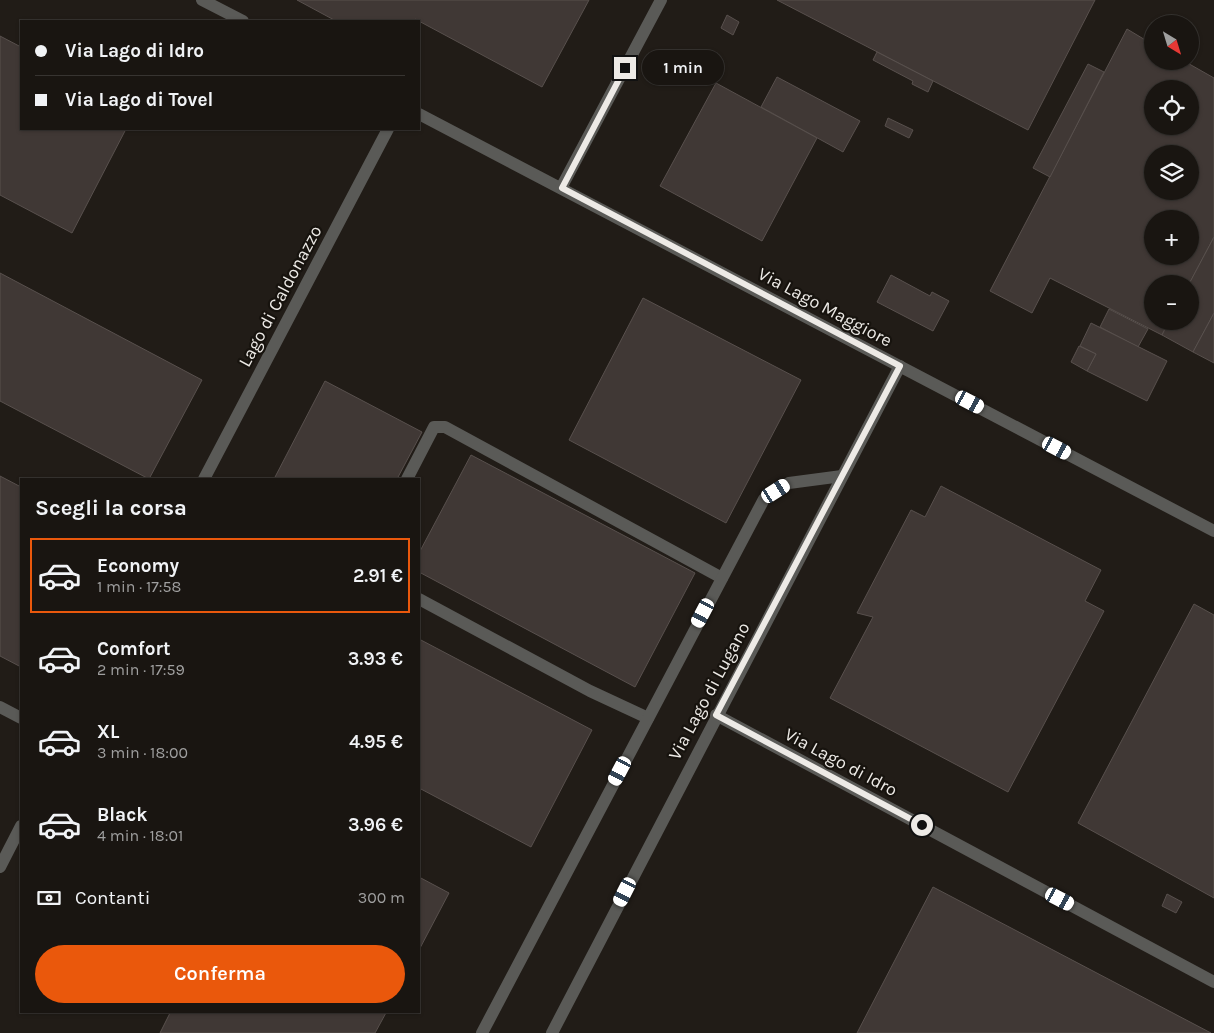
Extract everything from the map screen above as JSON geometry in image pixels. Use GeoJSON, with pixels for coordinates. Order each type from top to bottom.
{"type":"FeatureCollection","features":[{"type":"Feature","properties":{"kind":"street"},"geometry":{"type":"LineString","coordinates":[[202,0],[241,20]]}},
{"type":"Feature","properties":{"kind":"street"},"geometry":{"type":"LineString","coordinates":[[562,188],[661,0]]}},
{"type":"Feature","properties":{"kind":"street","name":"Via Lago Maggiore"},"geometry":{"type":"LineString","coordinates":[[420,115],[1214,531]]}},
{"type":"Feature","properties":{"kind":"street","name":"Lago di Caldonazzo"},"geometry":{"type":"LineString","coordinates":[[205,478],[387,130]]}},
{"type":"Feature","properties":{"kind":"street","name":"Via Lago di Lugano"},"geometry":{"type":"LineString","coordinates":[[552,1033],[716,715],[900,366]]}},
{"type":"Feature","properties":{"kind":"street"},"geometry":{"type":"LineString","coordinates":[[408,478],[434,427],[445,427],[722,578]]}},
{"type":"Feature","properties":{"kind":"street"},"geometry":{"type":"LineString","coordinates":[[482,1033],[764,499],[790,483],[842,476]]}},
{"type":"Feature","properties":{"kind":"street"},"geometry":{"type":"LineString","coordinates":[[420,600],[590,691],[648,718]]}},
{"type":"Feature","properties":{"kind":"street"},"geometry":{"type":"LineString","coordinates":[[0,707],[20,717]]}},
{"type":"Feature","properties":{"kind":"street","name":"Via Lago di Idro"},"geometry":{"type":"LineString","coordinates":[[716,715],[1214,982]]}},
{"type":"Feature","properties":{"kind":"street"},"geometry":{"type":"LineString","coordinates":[[0,866],[20,828]]}},
{"type":"Feature","properties":{"kind":"building"},"geometry":{"type":"Polygon","coordinates":[[[297,0],[589,0],[542,87],[420,20],[334,20],[297,0]]]}},
{"type":"Feature","properties":{"kind":"building"},"geometry":{"type":"Polygon","coordinates":[[[777,0],[1095,0],[1028,130],[777,0]]]}},
{"type":"Feature","properties":{"kind":"building"},"geometry":{"type":"Polygon","coordinates":[[[727,15],[739,22],[733,35],[721,28],[727,15]]]}},
{"type":"Feature","properties":{"kind":"building"},"geometry":{"type":"Polygon","coordinates":[[[1127,29],[1144,39],[1144,70],[1199,70],[1214,78],[1214,237],[1194,275],[1144,275],[1144,326],[1050,278],[1032,313],[990,291],[1127,29]]]}},
{"type":"Feature","properties":{"kind":"building"},"geometry":{"type":"Polygon","coordinates":[[[0,36],[20,46],[20,130],[125,130],[72,233],[0,195],[0,36]]]}},
{"type":"Feature","properties":{"kind":"building"},"geometry":{"type":"Polygon","coordinates":[[[877,52],[933,81],[928,92],[912,84],[913,81],[873,60],[877,52]]]}},
{"type":"Feature","properties":{"kind":"building"},"geometry":{"type":"Polygon","coordinates":[[[1088,64],[1104,72],[1050,177],[1033,168],[1088,64]]]}},
{"type":"Feature","properties":{"kind":"building"},"geometry":{"type":"Polygon","coordinates":[[[777,77],[860,121],[843,152],[761,107],[777,77]]]}},
{"type":"Feature","properties":{"kind":"building"},"geometry":{"type":"Polygon","coordinates":[[[716,83],[817,138],[762,241],[660,186],[716,83]]]}},
{"type":"Feature","properties":{"kind":"building"},"geometry":{"type":"Polygon","coordinates":[[[888,118],[913,130],[909,138],[885,126],[888,118]]]}},
{"type":"Feature","properties":{"kind":"building"},"geometry":{"type":"Polygon","coordinates":[[[1214,237],[1214,313],[1193,352],[1162,335],[1164,330],[1199,330],[1199,275],[1194,275],[1214,237]]]}},
{"type":"Feature","properties":{"kind":"building"},"geometry":{"type":"Polygon","coordinates":[[[0,273],[202,380],[150,478],[0,401],[0,273]]]}},
{"type":"Feature","properties":{"kind":"building"},"geometry":{"type":"Polygon","coordinates":[[[891,275],[930,296],[932,292],[949,301],[933,331],[877,302],[891,275]]]}},
{"type":"Feature","properties":{"kind":"building"},"geometry":{"type":"Polygon","coordinates":[[[643,298],[801,380],[726,523],[569,440],[643,298]]]}},
{"type":"Feature","properties":{"kind":"building"},"geometry":{"type":"Polygon","coordinates":[[[1109,309],[1144,327],[1144,330],[1147,330],[1138,347],[1100,327],[1109,309]]]}},
{"type":"Feature","properties":{"kind":"building"},"geometry":{"type":"Polygon","coordinates":[[[1214,313],[1214,363],[1193,352],[1214,313]]]}},
{"type":"Feature","properties":{"kind":"building"},"geometry":{"type":"Polygon","coordinates":[[[1091,323],[1167,361],[1147,401],[1087,371],[1096,354],[1080,346],[1091,323]]]}},
{"type":"Feature","properties":{"kind":"building"},"geometry":{"type":"Polygon","coordinates":[[[1152,330],[1164,330],[1162,335],[1152,330]]]}},
{"type":"Feature","properties":{"kind":"building"},"geometry":{"type":"Polygon","coordinates":[[[1079,346],[1096,354],[1087,371],[1071,362],[1079,346]]]}},
{"type":"Feature","properties":{"kind":"building"},"geometry":{"type":"Polygon","coordinates":[[[325,381],[422,432],[398,478],[275,478],[325,381]]]}},
{"type":"Feature","properties":{"kind":"building"},"geometry":{"type":"Polygon","coordinates":[[[471,455],[695,573],[635,687],[420,573],[420,551],[471,455]]]}},
{"type":"Feature","properties":{"kind":"building"},"geometry":{"type":"Polygon","coordinates":[[[0,476],[20,486],[20,666],[0,656],[0,476]]]}},
{"type":"Feature","properties":{"kind":"building"},"geometry":{"type":"Polygon","coordinates":[[[941,486],[1101,570],[1085,601],[1104,611],[1008,792],[830,698],[873,617],[857,613],[911,510],[925,517],[941,486]]]}},
{"type":"Feature","properties":{"kind":"building"},"geometry":{"type":"Polygon","coordinates":[[[1194,604],[1214,615],[1214,898],[1078,823],[1194,604]]]}},
{"type":"Feature","properties":{"kind":"building"},"geometry":{"type":"Polygon","coordinates":[[[420,640],[592,730],[531,847],[420,789],[420,640]]]}},
{"type":"Feature","properties":{"kind":"building"},"geometry":{"type":"Polygon","coordinates":[[[420,878],[449,893],[420,948],[420,878]]]}},
{"type":"Feature","properties":{"kind":"building"},"geometry":{"type":"Polygon","coordinates":[[[933,887],[1211,1033],[857,1033],[933,887]]]}},
{"type":"Feature","properties":{"kind":"building"},"geometry":{"type":"Polygon","coordinates":[[[1167,894],[1182,902],[1176,913],[1162,906],[1167,894]]]}},
{"type":"Feature","properties":{"kind":"building"},"geometry":{"type":"Polygon","coordinates":[[[170,1013],[386,1013],[375,1033],[160,1033],[170,1013]]]}},
{"type":"Feature","properties":{"kind":"route"},"geometry":{"type":"LineString","coordinates":[[625,68],[562,188],[900,366],[716,715],[922,825]]}}]}
